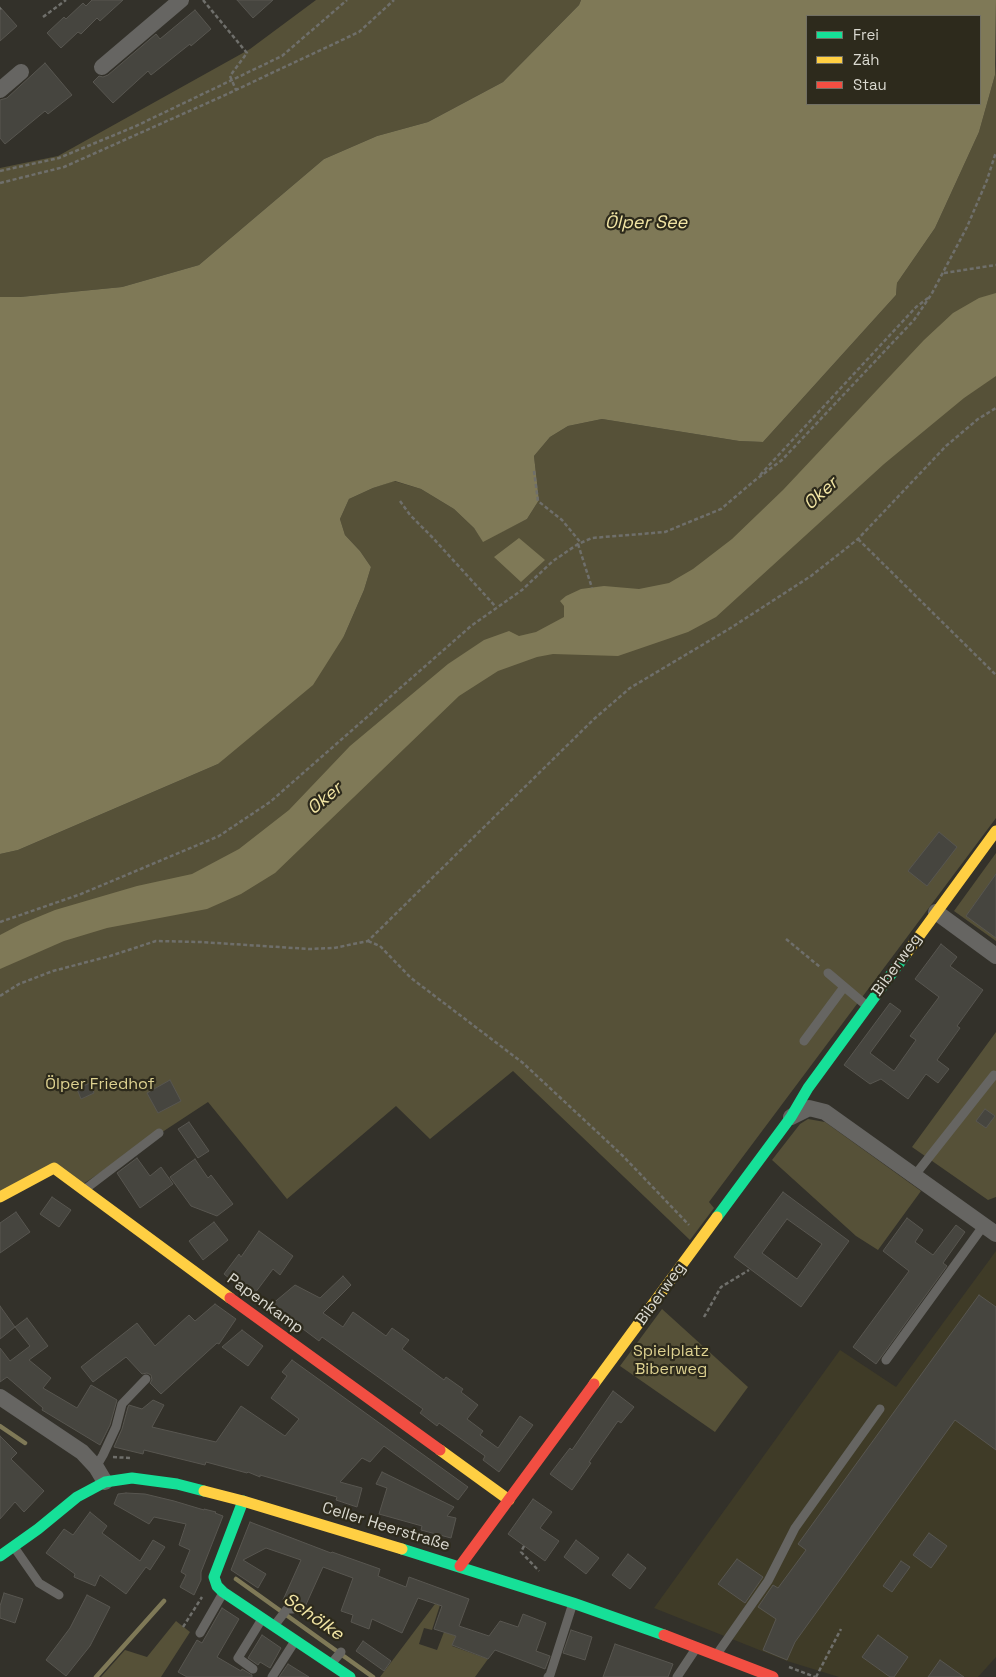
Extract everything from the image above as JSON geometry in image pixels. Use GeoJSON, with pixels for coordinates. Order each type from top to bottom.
{"type":"FeatureCollection","features":[{"type":"Feature","properties":{"kind":"street"},"geometry":{"type":"LineString","coordinates":[[102,67],[181,0]]}},
{"type":"Feature","properties":{"kind":"street"},"geometry":{"type":"LineString","coordinates":[[0,90],[21,72]]}},
{"type":"Feature","properties":{"kind":"street","name":"Biberweg"},"geometry":{"type":"LineString","coordinates":[[460,1566],[791,1118],[808,1088],[996,831]]}},
{"type":"Feature","properties":{"kind":"street"},"geometry":{"type":"LineString","coordinates":[[936,912],[996,956]]}},
{"type":"Feature","properties":{"kind":"street"},"geometry":{"type":"LineString","coordinates":[[791,1118],[809,1108],[825,1112],[990,1229]]}},
{"type":"Feature","properties":{"kind":"street","name":"Papenkamp"},"geometry":{"type":"LineString","coordinates":[[0,1197],[54,1168],[508,1500]]}},
{"type":"Feature","properties":{"kind":"street"},"geometry":{"type":"LineString","coordinates":[[0,1397],[82,1452],[96,1467],[104,1482]]}},
{"type":"Feature","properties":{"kind":"street","name":"Celler Heerstraße"},"geometry":{"type":"LineString","coordinates":[[4,1551],[77,1497],[104,1482],[132,1478],[168,1482],[243,1501],[460,1566],[698,1647],[773,1677]]}},
{"type":"Feature","properties":{"kind":"street"},"geometry":{"type":"LineString","coordinates":[[243,1501],[214,1577],[220,1589],[262,1618],[276,1623],[295,1640],[336,1658],[346,1676]]}},
{"type":"Feature","properties":{"kind":"lane"},"geometry":{"type":"LineString","coordinates":[[828,973],[867,1006]]}},
{"type":"Feature","properties":{"kind":"lane"},"geometry":{"type":"LineString","coordinates":[[804,1041],[844,987]]}},
{"type":"Feature","properties":{"kind":"lane"},"geometry":{"type":"LineString","coordinates":[[915,1175],[994,1075]]}},
{"type":"Feature","properties":{"kind":"lane"},"geometry":{"type":"LineString","coordinates":[[83,1190],[158,1133]]}},
{"type":"Feature","properties":{"kind":"lane"},"geometry":{"type":"LineString","coordinates":[[886,1360],[990,1229]]}},
{"type":"Feature","properties":{"kind":"lane"},"geometry":{"type":"LineString","coordinates":[[96,1467],[116,1427],[122,1404],[146,1379]]}},
{"type":"Feature","properties":{"kind":"lane"},"geometry":{"type":"LineString","coordinates":[[716,1655],[768,1581],[795,1528],[880,1409]]}},
{"type":"Feature","properties":{"kind":"lane"},"geometry":{"type":"LineString","coordinates":[[4,1551],[39,1583],[59,1595]]}},
{"type":"Feature","properties":{"kind":"lane"},"geometry":{"type":"LineString","coordinates":[[200,1633],[220,1589]]}},
{"type":"Feature","properties":{"kind":"lane"},"geometry":{"type":"LineString","coordinates":[[548,1677],[573,1603]]}},
{"type":"Feature","properties":{"kind":"lane"},"geometry":{"type":"LineString","coordinates":[[276,1623],[290,1609]]}},
{"type":"Feature","properties":{"kind":"lane"},"geometry":{"type":"LineString","coordinates":[[252,1669],[238,1658],[262,1618]]}},
{"type":"Feature","properties":{"kind":"lane"},"geometry":{"type":"LineString","coordinates":[[272,1677],[295,1640]]}},
{"type":"Feature","properties":{"kind":"lane"},"geometry":{"type":"LineString","coordinates":[[677,1677],[698,1647]]}},
{"type":"Feature","properties":{"kind":"path"},"geometry":{"type":"LineString","coordinates":[[43,17],[66,0]]}},
{"type":"Feature","properties":{"kind":"path"},"geometry":{"type":"LineString","coordinates":[[204,0],[247,53],[230,76],[236,90]]}},
{"type":"Feature","properties":{"kind":"path"},"geometry":{"type":"LineString","coordinates":[[0,171],[59,158],[136,126],[232,81],[282,56],[347,0]]}},
{"type":"Feature","properties":{"kind":"path"},"geometry":{"type":"LineString","coordinates":[[0,183],[64,167],[236,90],[358,32],[394,0]]}},
{"type":"Feature","properties":{"kind":"path"},"geometry":{"type":"LineString","coordinates":[[0,922],[81,894],[219,836],[270,802],[471,626],[522,590],[553,561],[579,543],[592,538],[665,532],[721,509],[782,460],[914,320],[944,273],[967,227],[987,180],[996,152]]}},
{"type":"Feature","properties":{"kind":"path"},"geometry":{"type":"LineString","coordinates":[[944,273],[996,265]]}},
{"type":"Feature","properties":{"kind":"path"},"geometry":{"type":"LineString","coordinates":[[754,481],[916,308],[931,295]]}},
{"type":"Feature","properties":{"kind":"path"},"geometry":{"type":"LineString","coordinates":[[0,996],[19,984],[53,971],[110,956],[156,941],[309,949],[334,948],[368,941],[587,726],[630,688],[811,576],[858,539],[946,446],[978,419],[996,408]]}},
{"type":"Feature","properties":{"kind":"path"},"geometry":{"type":"LineString","coordinates":[[534,471],[538,500],[562,520],[579,543],[592,588]]}},
{"type":"Feature","properties":{"kind":"path"},"geometry":{"type":"LineString","coordinates":[[400,501],[410,515],[496,607]]}},
{"type":"Feature","properties":{"kind":"path"},"geometry":{"type":"LineString","coordinates":[[858,539],[996,674]]}},
{"type":"Feature","properties":{"kind":"path"},"geometry":{"type":"LineString","coordinates":[[786,939],[813,961]]}},
{"type":"Feature","properties":{"kind":"path"},"geometry":{"type":"LineString","coordinates":[[368,941],[380,946],[411,978],[523,1063],[623,1156],[702,1238]]}},
{"type":"Feature","properties":{"kind":"path"},"geometry":{"type":"LineString","coordinates":[[704,1317],[721,1287],[749,1270]]}},
{"type":"Feature","properties":{"kind":"path"},"geometry":{"type":"LineString","coordinates":[[524,1546],[521,1552],[542,1574]]}},
{"type":"Feature","properties":{"kind":"path"},"geometry":{"type":"LineString","coordinates":[[183,1627],[207,1590],[220,1589]]}},
{"type":"Feature","properties":{"kind":"path"},"geometry":{"type":"LineString","coordinates":[[816,1677],[841,1629]]}},
{"type":"Feature","properties":{"kind":"shaded area"},"geometry":{"type":"Polygon","coordinates":[[[996,1251],[996,1657],[978,1677],[839,1677],[787,1661],[654,1608],[840,1350],[896,1387],[996,1251]]]}},
{"type":"Feature","properties":{"kind":"green space"},"geometry":{"type":"Polygon","coordinates":[[[316,0],[581,0],[579,5],[503,82],[428,122],[377,136],[324,159],[199,265],[122,287],[20,297],[0,297],[0,168],[58,156],[250,49],[316,0]]]}},
{"type":"Feature","properties":{"kind":"green space","name":"Ölper Friedhof"},"geometry":{"type":"Polygon","coordinates":[[[996,64],[996,818],[709,1202],[714,1208],[690,1240],[513,1071],[430,1139],[396,1106],[287,1199],[208,1102],[80,1186],[54,1167],[0,1196],[0,854],[18,850],[218,764],[344,636],[364,590],[371,567],[360,551],[345,535],[340,519],[349,499],[394,481],[421,489],[454,509],[474,528],[483,541],[527,519],[539,500],[534,456],[550,437],[568,426],[602,419],[739,441],[763,442],[896,295],[897,283],[935,228],[979,132],[995,75],[996,64]]]}},
{"type":"Feature","properties":{"kind":"green space"},"geometry":{"type":"Polygon","coordinates":[[[996,853],[996,941],[954,911],[996,853]]]}},
{"type":"Feature","properties":{"kind":"green space"},"geometry":{"type":"Polygon","coordinates":[[[996,1032],[996,1197],[988,1200],[912,1147],[996,1032]]]}},
{"type":"Feature","properties":{"kind":"green space"},"geometry":{"type":"Polygon","coordinates":[[[808,1119],[825,1122],[921,1191],[878,1250],[856,1236],[772,1160],[800,1124],[808,1119]]]}},
{"type":"Feature","properties":{"kind":"green space","name":"Spielplatz Biberweg"},"geometry":{"type":"Polygon","coordinates":[[[662,1309],[748,1387],[715,1432],[620,1366],[662,1309]]]}},
{"type":"Feature","properties":{"kind":"green space"},"geometry":{"type":"Polygon","coordinates":[[[435,1604],[440,1605],[432,1630],[424,1628],[419,1644],[437,1650],[444,1632],[456,1636],[452,1646],[488,1659],[475,1677],[380,1677],[435,1604]]]}},
{"type":"Feature","properties":{"kind":"green space"},"geometry":{"type":"Polygon","coordinates":[[[176,1621],[190,1632],[161,1677],[101,1677],[125,1650],[147,1657],[176,1621]]]}},
{"type":"Feature","properties":{"kind":"water","name":"Ölper See"},"geometry":{"type":"Polygon","coordinates":[[[581,0],[996,0],[995,75],[979,132],[935,228],[897,283],[896,295],[763,442],[739,441],[602,419],[568,426],[550,437],[534,456],[539,500],[527,519],[483,542],[474,528],[454,509],[421,489],[395,481],[349,499],[340,519],[345,535],[360,551],[371,567],[364,590],[344,636],[313,685],[218,764],[18,850],[0,854],[0,297],[20,297],[122,287],[199,265],[324,159],[377,136],[428,122],[503,82],[579,5],[581,0]]]}},
{"type":"Feature","properties":{"kind":"water","name":"Oker"},"geometry":{"type":"Polygon","coordinates":[[[996,293],[996,376],[964,398],[884,464],[716,617],[688,632],[618,656],[553,654],[537,657],[498,671],[459,696],[275,873],[241,894],[207,909],[107,928],[64,941],[0,969],[0,935],[21,924],[55,910],[137,886],[192,874],[239,849],[289,810],[350,746],[448,664],[484,640],[509,631],[519,636],[536,632],[564,617],[564,606],[560,601],[581,589],[604,586],[639,589],[669,583],[693,569],[732,539],[783,490],[924,340],[953,313],[979,298],[996,293]]]}},
{"type":"Feature","properties":{"kind":"water"},"geometry":{"type":"Polygon","coordinates":[[[519,538],[545,560],[521,582],[494,557],[519,538]]]}},
{"type":"Feature","properties":{"kind":"building"},"geometry":{"type":"Polygon","coordinates":[[[92,0],[123,0],[100,21],[97,18],[81,34],[78,32],[61,48],[47,33],[83,3],[86,6],[92,0]]]}},
{"type":"Feature","properties":{"kind":"building"},"geometry":{"type":"Polygon","coordinates":[[[237,0],[273,0],[253,18],[237,0]]]}},
{"type":"Feature","properties":{"kind":"building"},"geometry":{"type":"Polygon","coordinates":[[[0,7],[17,26],[0,41],[0,7]]]}},
{"type":"Feature","properties":{"kind":"building"},"geometry":{"type":"Polygon","coordinates":[[[195,10],[211,29],[151,75],[148,71],[113,103],[93,82],[99,76],[108,75],[156,34],[160,39],[195,10]]]}},
{"type":"Feature","properties":{"kind":"building"},"geometry":{"type":"Polygon","coordinates":[[[45,63],[72,95],[48,114],[45,111],[5,144],[0,138],[0,100],[7,98],[45,63]]]}},
{"type":"Feature","properties":{"kind":"building"},"geometry":{"type":"Polygon","coordinates":[[[939,832],[957,847],[927,886],[908,871],[939,832]]]}},
{"type":"Feature","properties":{"kind":"building"},"geometry":{"type":"Polygon","coordinates":[[[996,874],[996,938],[966,916],[996,874]]]}},
{"type":"Feature","properties":{"kind":"building"},"geometry":{"type":"Polygon","coordinates":[[[941,944],[957,957],[950,966],[983,990],[957,1026],[960,1028],[937,1060],[949,1069],[938,1083],[926,1074],[908,1099],[881,1079],[870,1084],[844,1065],[890,1003],[901,1011],[870,1053],[894,1071],[916,1040],[910,1036],[939,997],[915,979],[941,944]]]}},
{"type":"Feature","properties":{"kind":"building"},"geometry":{"type":"Polygon","coordinates":[[[170,1080],[181,1101],[158,1113],[147,1093],[170,1080]]]}},
{"type":"Feature","properties":{"kind":"building"},"geometry":{"type":"Polygon","coordinates":[[[90,1083],[94,1093],[81,1099],[77,1089],[90,1083]]]}},
{"type":"Feature","properties":{"kind":"building"},"geometry":{"type":"Polygon","coordinates":[[[985,1109],[995,1116],[986,1128],[976,1121],[985,1109]]]}},
{"type":"Feature","properties":{"kind":"building"},"geometry":{"type":"Polygon","coordinates":[[[189,1122],[209,1151],[198,1158],[178,1129],[189,1122]]]}},
{"type":"Feature","properties":{"kind":"building"},"geometry":{"type":"Polygon","coordinates":[[[137,1158],[150,1176],[161,1167],[173,1184],[140,1208],[117,1173],[137,1158]]]}},
{"type":"Feature","properties":{"kind":"building"},"geometry":{"type":"Polygon","coordinates":[[[195,1159],[208,1178],[211,1175],[233,1204],[217,1216],[191,1206],[170,1177],[195,1159]]]}},
{"type":"Feature","properties":{"kind":"building"},"geometry":{"type":"Polygon","coordinates":[[[783,1192],[849,1241],[801,1307],[734,1257],[783,1192]],[[787,1219],[762,1253],[797,1279],[822,1244],[787,1219]]]}},
{"type":"Feature","properties":{"kind":"building"},"geometry":{"type":"Polygon","coordinates":[[[52,1197],[71,1210],[59,1227],[40,1214],[52,1197]]]}},
{"type":"Feature","properties":{"kind":"building"},"geometry":{"type":"Polygon","coordinates":[[[16,1212],[30,1232],[0,1253],[0,1223],[16,1212]]]}},
{"type":"Feature","properties":{"kind":"building"},"geometry":{"type":"Polygon","coordinates":[[[907,1218],[923,1230],[915,1242],[933,1255],[956,1225],[965,1232],[943,1263],[947,1266],[876,1364],[853,1347],[909,1271],[883,1251],[907,1218]]]}},
{"type":"Feature","properties":{"kind":"building"},"geometry":{"type":"Polygon","coordinates":[[[214,1222],[228,1240],[203,1260],[189,1241],[214,1222]]]}},
{"type":"Feature","properties":{"kind":"building"},"geometry":{"type":"Polygon","coordinates":[[[259,1231],[293,1256],[280,1275],[273,1269],[252,1297],[224,1274],[239,1254],[241,1257],[259,1231]]]}},
{"type":"Feature","properties":{"kind":"building"},"geometry":{"type":"Polygon","coordinates":[[[343,1276],[351,1285],[323,1313],[343,1327],[353,1312],[386,1336],[392,1328],[409,1340],[402,1349],[444,1380],[446,1377],[463,1389],[461,1392],[478,1405],[467,1419],[483,1431],[480,1435],[498,1448],[520,1416],[533,1425],[499,1472],[483,1460],[485,1456],[439,1423],[437,1426],[420,1413],[423,1409],[322,1337],[319,1341],[271,1305],[295,1285],[320,1298],[343,1276]]]}},
{"type":"Feature","properties":{"kind":"building"},"geometry":{"type":"Polygon","coordinates":[[[979,1295],[996,1307],[996,1450],[955,1420],[795,1642],[787,1660],[763,1650],[776,1619],[758,1607],[773,1585],[778,1588],[806,1550],[798,1544],[979,1295]]]}},
{"type":"Feature","properties":{"kind":"building"},"geometry":{"type":"Polygon","coordinates":[[[215,1304],[236,1319],[219,1344],[217,1343],[161,1394],[150,1383],[152,1380],[151,1375],[147,1373],[142,1374],[126,1357],[93,1382],[81,1367],[137,1323],[155,1346],[189,1315],[195,1321],[215,1304]]]}},
{"type":"Feature","properties":{"kind":"building"},"geometry":{"type":"Polygon","coordinates":[[[0,1306],[15,1327],[0,1339],[0,1306]]]}},
{"type":"Feature","properties":{"kind":"building"},"geometry":{"type":"Polygon","coordinates":[[[27,1318],[48,1346],[29,1360],[51,1378],[43,1388],[77,1408],[91,1385],[117,1400],[110,1425],[100,1445],[42,1410],[43,1408],[7,1377],[0,1382],[0,1348],[10,1361],[30,1346],[15,1327],[27,1318]]]}},
{"type":"Feature","properties":{"kind":"building"},"geometry":{"type":"Polygon","coordinates":[[[242,1330],[263,1346],[248,1366],[222,1347],[242,1330]]]}},
{"type":"Feature","properties":{"kind":"building"},"geometry":{"type":"Polygon","coordinates":[[[292,1360],[468,1487],[458,1500],[384,1446],[370,1462],[362,1458],[340,1482],[362,1488],[357,1507],[336,1500],[337,1497],[260,1475],[260,1477],[248,1472],[206,1462],[205,1465],[144,1450],[143,1454],[114,1447],[129,1405],[142,1409],[153,1400],[164,1405],[152,1427],[216,1442],[241,1406],[285,1436],[299,1419],[271,1398],[287,1376],[282,1372],[292,1360]]]}},
{"type":"Feature","properties":{"kind":"building"},"geometry":{"type":"Polygon","coordinates":[[[613,1391],[634,1407],[621,1423],[618,1421],[572,1490],[550,1474],[570,1448],[572,1450],[613,1391]]]}},
{"type":"Feature","properties":{"kind":"building"},"geometry":{"type":"Polygon","coordinates":[[[0,1436],[17,1453],[11,1459],[44,1491],[24,1512],[15,1502],[0,1519],[0,1436]]]}},
{"type":"Feature","properties":{"kind":"building"},"geometry":{"type":"Polygon","coordinates":[[[382,1472],[454,1507],[447,1516],[456,1518],[451,1538],[421,1530],[422,1526],[379,1514],[387,1488],[376,1484],[382,1472]]]}},
{"type":"Feature","properties":{"kind":"building"},"geometry":{"type":"Polygon","coordinates":[[[118,1494],[145,1494],[216,1512],[223,1516],[194,1595],[180,1587],[186,1575],[181,1572],[190,1550],[179,1545],[186,1524],[154,1517],[149,1524],[114,1504],[118,1494]]]}},
{"type":"Feature","properties":{"kind":"building"},"geometry":{"type":"Polygon","coordinates":[[[533,1499],[552,1512],[540,1528],[559,1541],[545,1561],[508,1534],[533,1499]]]}},
{"type":"Feature","properties":{"kind":"building"},"geometry":{"type":"Polygon","coordinates":[[[90,1512],[107,1526],[102,1533],[140,1561],[153,1540],[165,1547],[150,1570],[146,1567],[126,1594],[100,1575],[95,1586],[74,1577],[75,1574],[46,1553],[64,1529],[73,1535],[90,1512]]]}},
{"type":"Feature","properties":{"kind":"building"},"geometry":{"type":"Polygon","coordinates":[[[250,1522],[331,1553],[380,1569],[378,1576],[406,1587],[409,1577],[469,1599],[459,1626],[489,1636],[500,1621],[518,1627],[523,1614],[546,1623],[536,1651],[550,1656],[545,1669],[495,1650],[488,1659],[452,1645],[456,1636],[434,1629],[442,1606],[418,1598],[402,1633],[372,1619],[369,1629],[351,1622],[353,1615],[341,1611],[353,1578],[323,1567],[304,1609],[296,1603],[283,1600],[301,1560],[266,1548],[243,1560],[266,1574],[258,1588],[231,1570],[250,1522]]]}},
{"type":"Feature","properties":{"kind":"building"},"geometry":{"type":"Polygon","coordinates":[[[929,1533],[947,1546],[931,1568],[913,1555],[929,1533]]]}},
{"type":"Feature","properties":{"kind":"building"},"geometry":{"type":"Polygon","coordinates":[[[576,1540],[599,1558],[586,1574],[564,1557],[576,1540]]]}},
{"type":"Feature","properties":{"kind":"building"},"geometry":{"type":"Polygon","coordinates":[[[628,1554],[646,1568],[630,1589],[612,1575],[628,1554]]]}},
{"type":"Feature","properties":{"kind":"building"},"geometry":{"type":"Polygon","coordinates":[[[737,1559],[763,1577],[745,1603],[718,1584],[737,1559]]]}},
{"type":"Feature","properties":{"kind":"building"},"geometry":{"type":"Polygon","coordinates":[[[901,1561],[910,1567],[892,1592],[883,1586],[901,1561]]]}},
{"type":"Feature","properties":{"kind":"building"},"geometry":{"type":"Polygon","coordinates":[[[4,1593],[23,1599],[15,1623],[0,1618],[0,1606],[4,1593]]]}},
{"type":"Feature","properties":{"kind":"building"},"geometry":{"type":"Polygon","coordinates":[[[87,1595],[110,1607],[90,1646],[66,1676],[46,1660],[70,1628],[87,1595]]]}},
{"type":"Feature","properties":{"kind":"building"},"geometry":{"type":"Polygon","coordinates":[[[222,1608],[239,1619],[217,1657],[241,1671],[242,1669],[252,1675],[252,1677],[187,1677],[178,1672],[197,1640],[202,1643],[222,1608]]]}},
{"type":"Feature","properties":{"kind":"building"},"geometry":{"type":"Polygon","coordinates":[[[571,1630],[592,1637],[585,1660],[563,1653],[571,1630]]]}},
{"type":"Feature","properties":{"kind":"building"},"geometry":{"type":"Polygon","coordinates":[[[262,1635],[281,1648],[270,1668],[260,1662],[258,1665],[248,1658],[262,1635]]]}},
{"type":"Feature","properties":{"kind":"building"},"geometry":{"type":"Polygon","coordinates":[[[878,1635],[908,1657],[894,1677],[890,1677],[862,1657],[878,1635]]]}},
{"type":"Feature","properties":{"kind":"building"},"geometry":{"type":"Polygon","coordinates":[[[363,1641],[391,1661],[384,1671],[356,1651],[363,1641]]]}},
{"type":"Feature","properties":{"kind":"building"},"geometry":{"type":"Polygon","coordinates":[[[615,1644],[673,1664],[668,1677],[603,1677],[615,1644]]]}},
{"type":"Feature","properties":{"kind":"building"},"geometry":{"type":"Polygon","coordinates":[[[940,1660],[964,1677],[928,1677],[940,1660]]]}},
{"type":"Feature","properties":{"kind":"building"},"geometry":{"type":"Polygon","coordinates":[[[288,1664],[309,1677],[279,1677],[288,1664]]]}},
{"type":"Feature","properties":{"kind":"waterway","name":"Schölke"},"geometry":{"type":"LineString","coordinates":[[0,1426],[25,1443]]}},
{"type":"Feature","properties":{"kind":"waterway","name":"Schölke"},"geometry":{"type":"LineString","coordinates":[[236,1579],[373,1677]]}},
{"type":"Feature","properties":{"kind":"waterway"},"geometry":{"type":"LineString","coordinates":[[96,1677],[164,1601]]}},
{"type":"Feature","properties":{"kind":"traffic: fast"},"geometry":{"type":"LineString","coordinates":[[717,1217],[791,1117],[808,1088],[906,954]]}},
{"type":"Feature","properties":{"kind":"traffic: fast"},"geometry":{"type":"LineString","coordinates":[[0,1556],[38,1529],[77,1497],[105,1482],[132,1478],[177,1484],[204,1491]]}},
{"type":"Feature","properties":{"kind":"traffic: fast"},"geometry":{"type":"LineString","coordinates":[[243,1501],[214,1577],[217,1586],[223,1592],[350,1677]]}},
{"type":"Feature","properties":{"kind":"traffic: fast"},"geometry":{"type":"LineString","coordinates":[[402,1549],[573,1603],[664,1635]]}},
{"type":"Feature","properties":{"kind":"traffic: slow"},"geometry":{"type":"LineString","coordinates":[[906,954],[996,831]]}},
{"type":"Feature","properties":{"kind":"traffic: slow"},"geometry":{"type":"LineString","coordinates":[[0,1197],[54,1168],[230,1298]]}},
{"type":"Feature","properties":{"kind":"traffic: slow"},"geometry":{"type":"LineString","coordinates":[[594,1384],[717,1217]]}},
{"type":"Feature","properties":{"kind":"traffic: slow"},"geometry":{"type":"LineString","coordinates":[[440,1450],[509,1500]]}},
{"type":"Feature","properties":{"kind":"traffic: slow"},"geometry":{"type":"LineString","coordinates":[[204,1491],[402,1549]]}},
{"type":"Feature","properties":{"kind":"traffic: jam"},"geometry":{"type":"LineString","coordinates":[[230,1298],[440,1450]]}},
{"type":"Feature","properties":{"kind":"traffic: jam"},"geometry":{"type":"LineString","coordinates":[[460,1566],[594,1384]]}},
{"type":"Feature","properties":{"kind":"traffic: jam"},"geometry":{"type":"LineString","coordinates":[[664,1635],[773,1677]]}}]}
